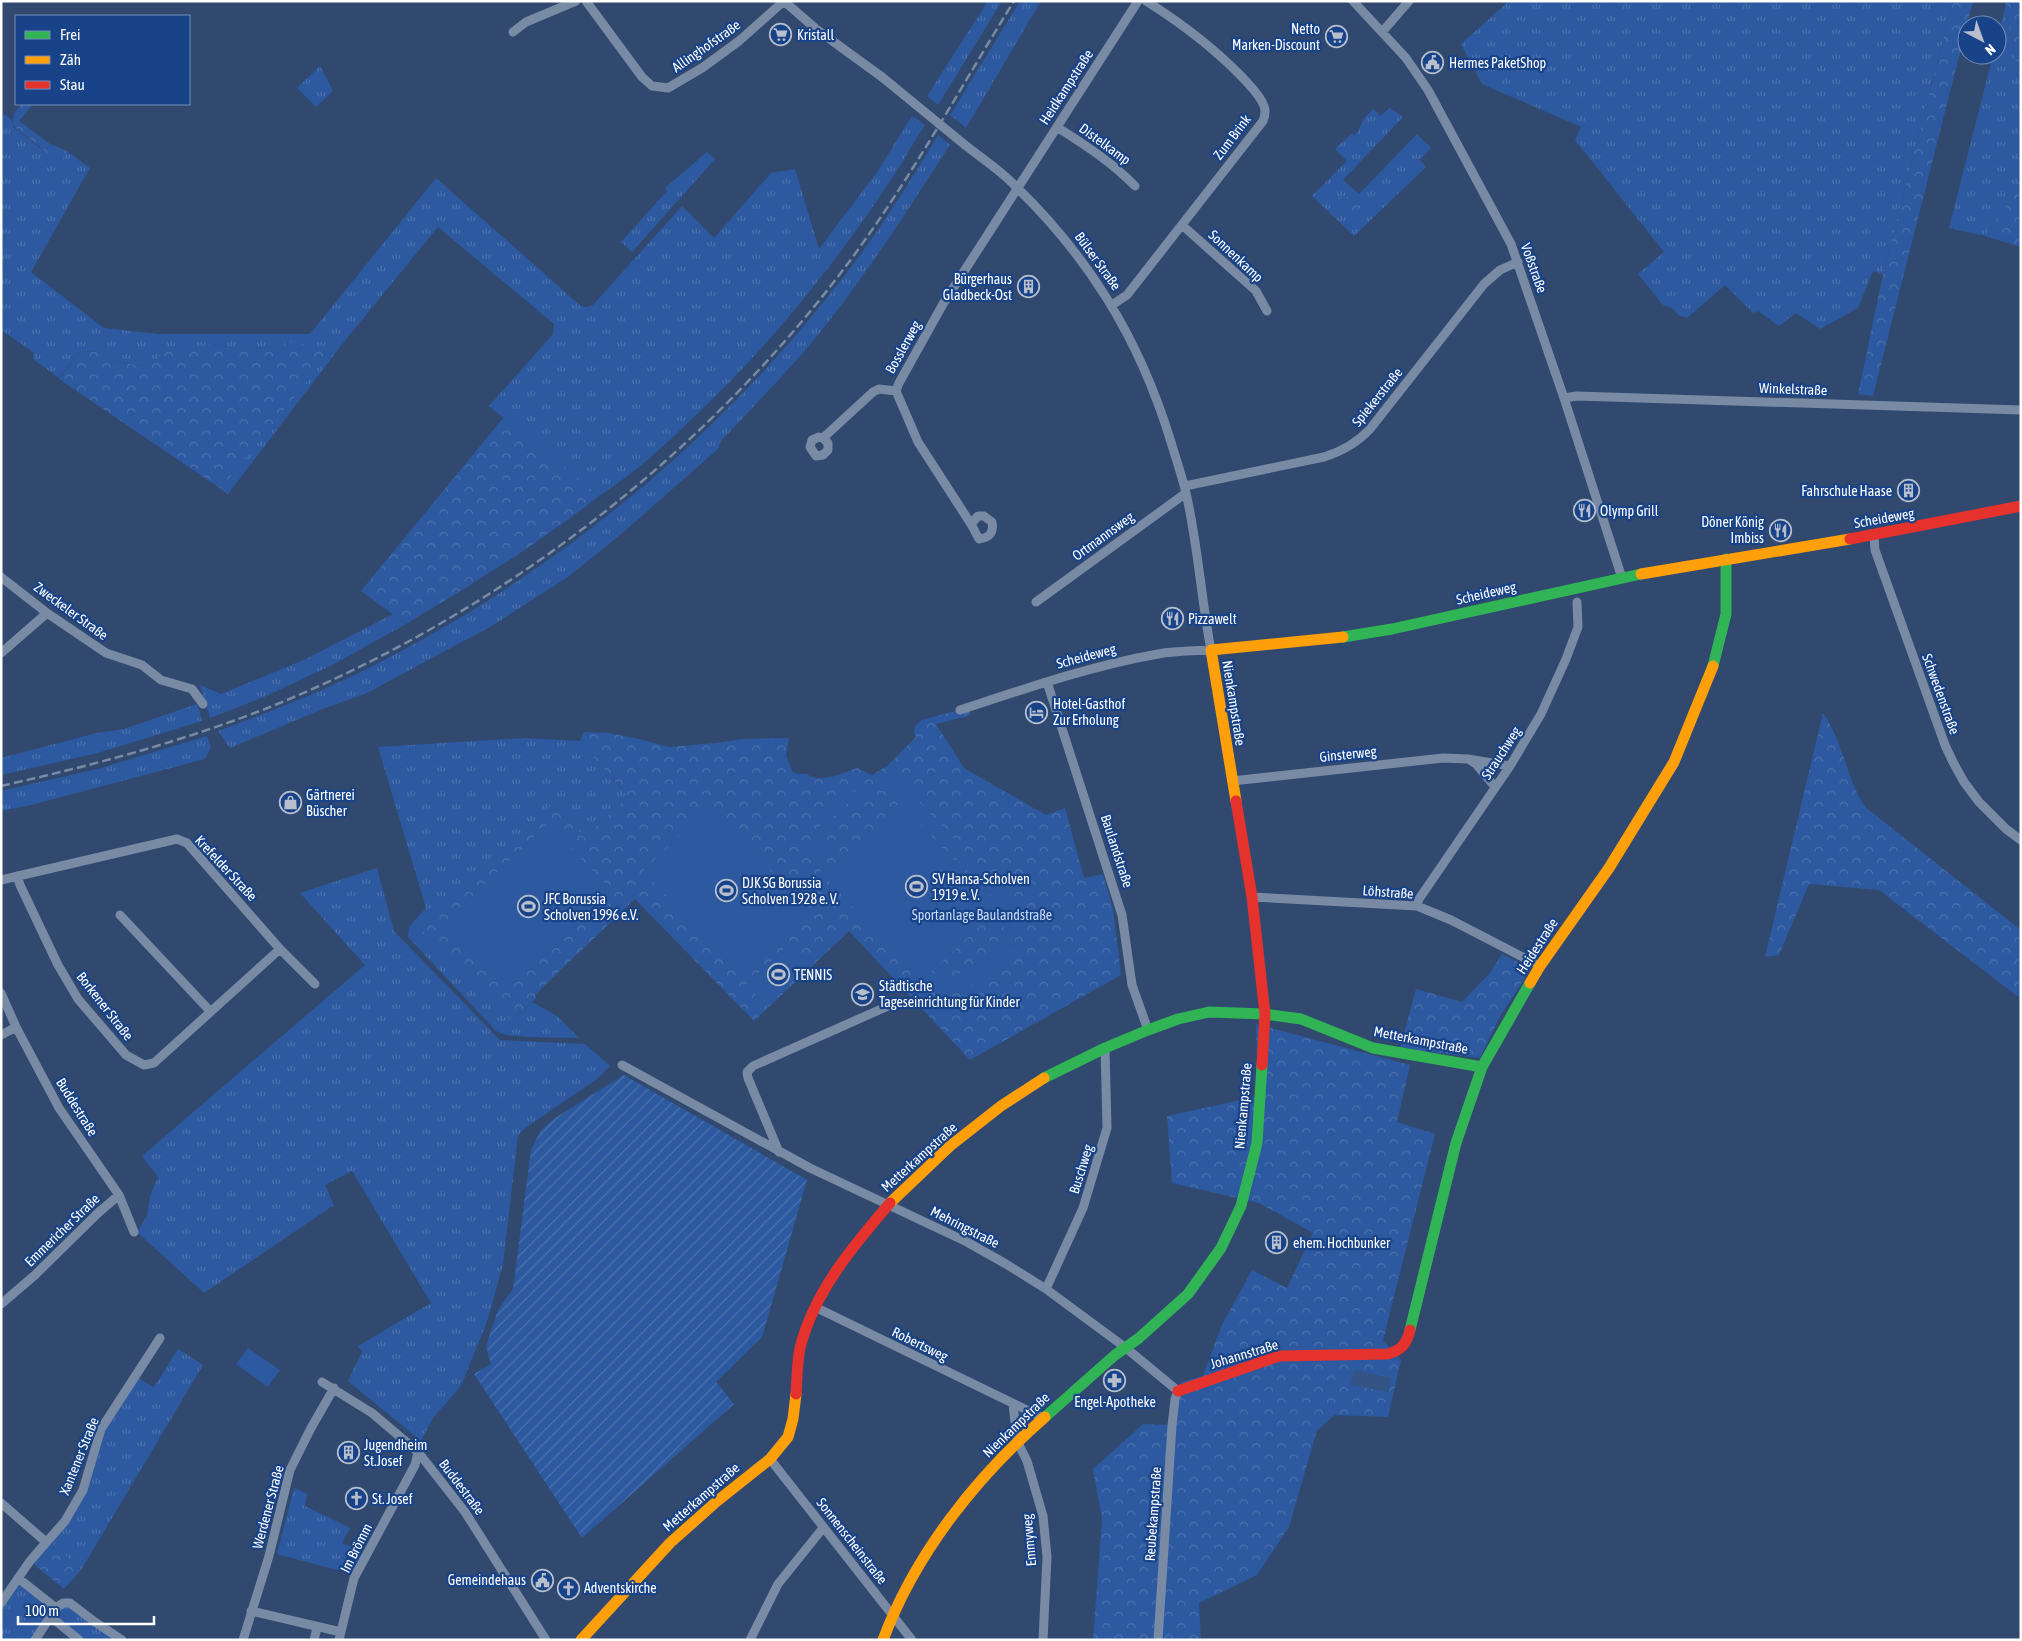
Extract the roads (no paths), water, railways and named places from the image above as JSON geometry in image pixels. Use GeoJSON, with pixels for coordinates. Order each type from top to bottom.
{"type":"FeatureCollection","features":[{"type":"Feature","properties":{"kind":"street"},"geometry":{"type":"LineString","coordinates":[[514,32],[526,22],[576,1]]}},
{"type":"Feature","properties":{"kind":"street","name":"Allinghofstraße"},"geometry":{"type":"LineString","coordinates":[[586,1],[642,77],[652,86],[668,88],[702,68],[739,42],[784,1]]}},
{"type":"Feature","properties":{"kind":"street","name":"Bülser Straße"},"geometry":{"type":"LineString","coordinates":[[784,1],[808,23],[882,77],[1018,189],[1066,240],[1112,305],[1140,356],[1185,489],[1211,650]]}},
{"type":"Feature","properties":{"kind":"street","name":"Heidkampstraße"},"geometry":{"type":"LineString","coordinates":[[1018,189],[1138,1]]}},
{"type":"Feature","properties":{"kind":"street","name":"Zum Brink"},"geometry":{"type":"LineString","coordinates":[[1112,305],[1127,294],[1182,225],[1263,121],[1265,111],[1263,103],[1256,92],[1219,54],[1183,26],[1146,1]]}},
{"type":"Feature","properties":{"kind":"street","name":"Voßstraße"},"geometry":{"type":"LineString","coordinates":[[1353,1],[1383,31],[1406,58],[1428,90],[1511,244],[1564,398],[1622,578]]}},
{"type":"Feature","properties":{"kind":"street"},"geometry":{"type":"LineString","coordinates":[[1383,31],[1409,1]]}},
{"type":"Feature","properties":{"kind":"street","name":"Distelkamp"},"geometry":{"type":"LineString","coordinates":[[1056,127],[1097,152],[1120,170],[1135,186]]}},
{"type":"Feature","properties":{"kind":"street","name":"Bosslerweg"},"geometry":{"type":"LineString","coordinates":[[970,524],[918,442],[896,390],[943,304],[1018,189]]}},
{"type":"Feature","properties":{"kind":"street","name":"Sonnenkamp"},"geometry":{"type":"LineString","coordinates":[[1182,225],[1256,291],[1267,311]]}},
{"type":"Feature","properties":{"kind":"street","name":"Spiekerstraße"},"geometry":{"type":"LineString","coordinates":[[1185,489],[1324,457],[1353,444],[1372,427],[1484,284],[1500,270],[1518,262]]}},
{"type":"Feature","properties":{"kind":"street"},"geometry":{"type":"LineString","coordinates":[[823,438],[873,392],[879,389],[896,390]]}},
{"type":"Feature","properties":{"kind":"street","name":"Winkelstraße"},"geometry":{"type":"LineString","coordinates":[[1564,398],[1576,396],[2021,410]]}},
{"type":"Feature","properties":{"kind":"street","name":"Ortmannsweg"},"geometry":{"type":"LineString","coordinates":[[1036,602],[1185,489]]}},
{"type":"Feature","properties":{"kind":"street","name":"Scheideweg"},"geometry":{"type":"LineString","coordinates":[[960,710],[1048,682],[1159,654],[1344,637],[1622,578],[1726,559],[1874,536],[2021,506]]}},
{"type":"Feature","properties":{"kind":"street","name":"Schwedenstraße"},"geometry":{"type":"LineString","coordinates":[[1874,536],[1875,550],[1945,745],[1964,782],[1979,802],[2006,829],[2021,840]]}},
{"type":"Feature","properties":{"kind":"street","name":"Heidestraße"},"geometry":{"type":"LineString","coordinates":[[1388,1354],[1398,1352],[1407,1342],[1456,1143],[1482,1067],[1540,966],[1609,868],[1674,762],[1716,659],[1726,614],[1726,559]]}},
{"type":"Feature","properties":{"kind":"street","name":"Zweckeler Straße"},"geometry":{"type":"LineString","coordinates":[[1,576],[47,613],[106,653],[142,665],[160,680],[192,689],[202,704]]}},
{"type":"Feature","properties":{"kind":"street","name":"Strauchweg"},"geometry":{"type":"LineString","coordinates":[[1417,906],[1419,899],[1510,766],[1541,714],[1578,627],[1577,602]]}},
{"type":"Feature","properties":{"kind":"street"},"geometry":{"type":"LineString","coordinates":[[1,653],[47,613]]}},
{"type":"Feature","properties":{"kind":"street","name":"Nienkampstraße"},"geometry":{"type":"LineString","coordinates":[[883,1640],[892,1616],[913,1577],[941,1533],[974,1488],[1017,1441],[1188,1294],[1221,1248],[1241,1206],[1257,1143],[1265,1014],[1252,898],[1211,650]]}},
{"type":"Feature","properties":{"kind":"street","name":"Baulandstraße"},"geometry":{"type":"LineString","coordinates":[[1048,682],[1122,915],[1132,985],[1148,1030]]}},
{"type":"Feature","properties":{"kind":"street","name":"Ginsterweg"},"geometry":{"type":"LineString","coordinates":[[1232,781],[1443,758],[1468,759],[1510,766]]}},
{"type":"Feature","properties":{"kind":"street"},"geometry":{"type":"LineString","coordinates":[[1468,759],[1476,764],[1495,787]]}},
{"type":"Feature","properties":{"kind":"street","name":"Krefelder Straße"},"geometry":{"type":"LineString","coordinates":[[1,880],[177,839],[187,844],[280,949],[314,984]]}},
{"type":"Feature","properties":{"kind":"street","name":"Borkener Straße"},"geometry":{"type":"LineString","coordinates":[[17,876],[58,965],[78,999],[126,1055],[138,1064],[154,1063],[280,949]]}},
{"type":"Feature","properties":{"kind":"street","name":"Löhstraße"},"geometry":{"type":"LineString","coordinates":[[1252,898],[1417,906],[1451,920],[1540,966]]}},
{"type":"Feature","properties":{"kind":"street"},"geometry":{"type":"LineString","coordinates":[[120,915],[210,1011]]}},
{"type":"Feature","properties":{"kind":"street","name":"Buddestraße"},"geometry":{"type":"LineString","coordinates":[[1,993],[16,1027],[59,1108],[119,1195],[134,1232]]}},
{"type":"Feature","properties":{"kind":"street"},"geometry":{"type":"LineString","coordinates":[[779,1152],[747,1072],[753,1066],[897,1002]]}},
{"type":"Feature","properties":{"kind":"street","name":"Metterkampstraße"},"geometry":{"type":"LineString","coordinates":[[581,1640],[670,1543],[716,1502],[770,1459],[788,1437],[793,1419],[800,1349],[815,1307],[841,1264],[889,1204],[950,1146],[1001,1106],[1046,1077],[1105,1048],[1148,1030],[1178,1019],[1210,1012],[1265,1014],[1301,1019],[1372,1048],[1482,1067]]}},
{"type":"Feature","properties":{"kind":"street"},"geometry":{"type":"LineString","coordinates":[[1,1035],[16,1027]]}},
{"type":"Feature","properties":{"kind":"street","name":"Buschweg"},"geometry":{"type":"LineString","coordinates":[[1046,1289],[1083,1208],[1107,1128],[1105,1048]]}},
{"type":"Feature","properties":{"kind":"street","name":"Mehringstraße"},"geometry":{"type":"LineString","coordinates":[[622,1065],[835,1181],[889,1204],[967,1242],[1046,1289],[1126,1348]]}},
{"type":"Feature","properties":{"kind":"street","name":"Emmericher Straße"},"geometry":{"type":"LineString","coordinates":[[1,1304],[35,1275],[98,1212],[119,1195]]}},
{"type":"Feature","properties":{"kind":"street","name":"Robertsweg"},"geometry":{"type":"LineString","coordinates":[[815,1307],[1043,1418]]}},
{"type":"Feature","properties":{"kind":"street","name":"Xantener Straße"},"geometry":{"type":"LineString","coordinates":[[1,1603],[18,1578],[65,1520],[83,1490],[101,1429],[160,1338]]}},
{"type":"Feature","properties":{"kind":"street"},"geometry":{"type":"LineString","coordinates":[[1126,1348],[1178,1390]]}},
{"type":"Feature","properties":{"kind":"street","name":"Johannstraße"},"geometry":{"type":"LineString","coordinates":[[1178,1390],[1279,1356],[1388,1354]]}},
{"type":"Feature","properties":{"kind":"street","name":"Buddestraße"},"geometry":{"type":"LineString","coordinates":[[322,1382],[372,1413],[418,1452],[465,1512],[546,1640]]}},
{"type":"Feature","properties":{"kind":"street","name":"Werdener Straße"},"geometry":{"type":"LineString","coordinates":[[243,1640],[269,1556],[290,1470],[310,1428],[334,1388]]}},
{"type":"Feature","properties":{"kind":"street","name":"Reubekampstraße"},"geometry":{"type":"LineString","coordinates":[[1158,1640],[1172,1426],[1178,1390]]}},
{"type":"Feature","properties":{"kind":"street"},"geometry":{"type":"LineString","coordinates":[[1013,1404],[1017,1441]]}},
{"type":"Feature","properties":{"kind":"street","name":"Emmyweg"},"geometry":{"type":"LineString","coordinates":[[1017,1441],[1027,1461],[1043,1516],[1047,1557],[1043,1640]]}},
{"type":"Feature","properties":{"kind":"street","name":"Im Brömm"},"geometry":{"type":"LineString","coordinates":[[251,1611],[318,1628],[340,1636],[354,1578],[415,1465],[418,1452]]}},
{"type":"Feature","properties":{"kind":"street","name":"Sonnenscheinstraße"},"geometry":{"type":"LineString","coordinates":[[770,1459],[912,1640]]}},
{"type":"Feature","properties":{"kind":"street"},"geometry":{"type":"LineString","coordinates":[[1,1502],[46,1542]]}},
{"type":"Feature","properties":{"kind":"street"},"geometry":{"type":"LineString","coordinates":[[750,1640],[778,1584],[823,1528]]}},
{"type":"Feature","properties":{"kind":"street"},"geometry":{"type":"LineString","coordinates":[[18,1578],[56,1608]]}},
{"type":"Feature","properties":{"kind":"street"},"geometry":{"type":"LineString","coordinates":[[35,1640],[56,1608],[64,1603],[70,1603],[122,1640]]}},
{"type":"Feature","properties":{"kind":"street"},"geometry":{"type":"LineString","coordinates":[[51,1617],[79,1640]]}},
{"type":"Feature","properties":{"kind":"street"},"geometry":{"type":"LineString","coordinates":[[314,1640],[318,1628]]}},
{"type":"Feature","properties":{"kind":"railway"},"geometry":{"type":"LineString","coordinates":[[1,786],[137,752],[237,720],[270,707],[353,670],[434,627],[513,579],[588,525],[659,467],[726,404],[789,337],[846,266],[891,202],[1014,1]]}},
{"type":"Feature","properties":{"kind":"place","name":"Kristall"},"geometry":{"type":"Point","coordinates":[781,35]}},
{"type":"Feature","properties":{"kind":"place","name":"Netto Marken-Discount"},"geometry":{"type":"Point","coordinates":[1336,37]}},
{"type":"Feature","properties":{"kind":"place","name":"Hermes PaketShop"},"geometry":{"type":"Point","coordinates":[1433,63]}},
{"type":"Feature","properties":{"kind":"place","name":"Bürgerhaus Gladbeck-Ost"},"geometry":{"type":"Point","coordinates":[1028,287]}},
{"type":"Feature","properties":{"kind":"place","name":"Fahrschule Haase"},"geometry":{"type":"Point","coordinates":[1908,491]}},
{"type":"Feature","properties":{"kind":"place","name":"Olymp Grill"},"geometry":{"type":"Point","coordinates":[1584,511]}},
{"type":"Feature","properties":{"kind":"place","name":"Döner König Imbiss"},"geometry":{"type":"Point","coordinates":[1780,530]}},
{"type":"Feature","properties":{"kind":"place","name":"Pizzawelt"},"geometry":{"type":"Point","coordinates":[1172,619]}},
{"type":"Feature","properties":{"kind":"place","name":"Hotel-Gasthof Zur Erholung"},"geometry":{"type":"Point","coordinates":[1037,712]}},
{"type":"Feature","properties":{"kind":"place","name":"Gärtnerei Büscher"},"geometry":{"type":"Point","coordinates":[290,803]}},
{"type":"Feature","properties":{"kind":"place","name":"SV Hansa-Scholven 1919 e. V."},"geometry":{"type":"Point","coordinates":[916,887]}},
{"type":"Feature","properties":{"kind":"place","name":"DJK SG Borussia Scholven 1928 e. V."},"geometry":{"type":"Point","coordinates":[726,891]}},
{"type":"Feature","properties":{"kind":"place","name":"JFC Borussia Scholven 1996 e.V."},"geometry":{"type":"Point","coordinates":[528,907]}},
{"type":"Feature","properties":{"kind":"place","name":"TENNIS"},"geometry":{"type":"Point","coordinates":[778,975]}},
{"type":"Feature","properties":{"kind":"place","name":"Städtische Tageseinrichtung für Kinder"},"geometry":{"type":"Point","coordinates":[863,994]}},
{"type":"Feature","properties":{"kind":"place","name":"ehem. Hochbunker"},"geometry":{"type":"Point","coordinates":[1277,1243]}},
{"type":"Feature","properties":{"kind":"place","name":"Engel-Apotheke"},"geometry":{"type":"Point","coordinates":[1115,1380]}},
{"type":"Feature","properties":{"kind":"place","name":"Jugendheim St.Josef"},"geometry":{"type":"Point","coordinates":[348,1453]}},
{"type":"Feature","properties":{"kind":"place","name":"St. Josef"},"geometry":{"type":"Point","coordinates":[356,1499]}},
{"type":"Feature","properties":{"kind":"place","name":"Gemeindehaus"},"geometry":{"type":"Point","coordinates":[542,1580]}},
{"type":"Feature","properties":{"kind":"place","name":"Adventskirche"},"geometry":{"type":"Point","coordinates":[568,1588]}},
{"type":"Feature","properties":{"kind":"park label","name":"Sportanlage Baulandstraße"},"geometry":{"type":"Point","coordinates":[982,915]}}]}
